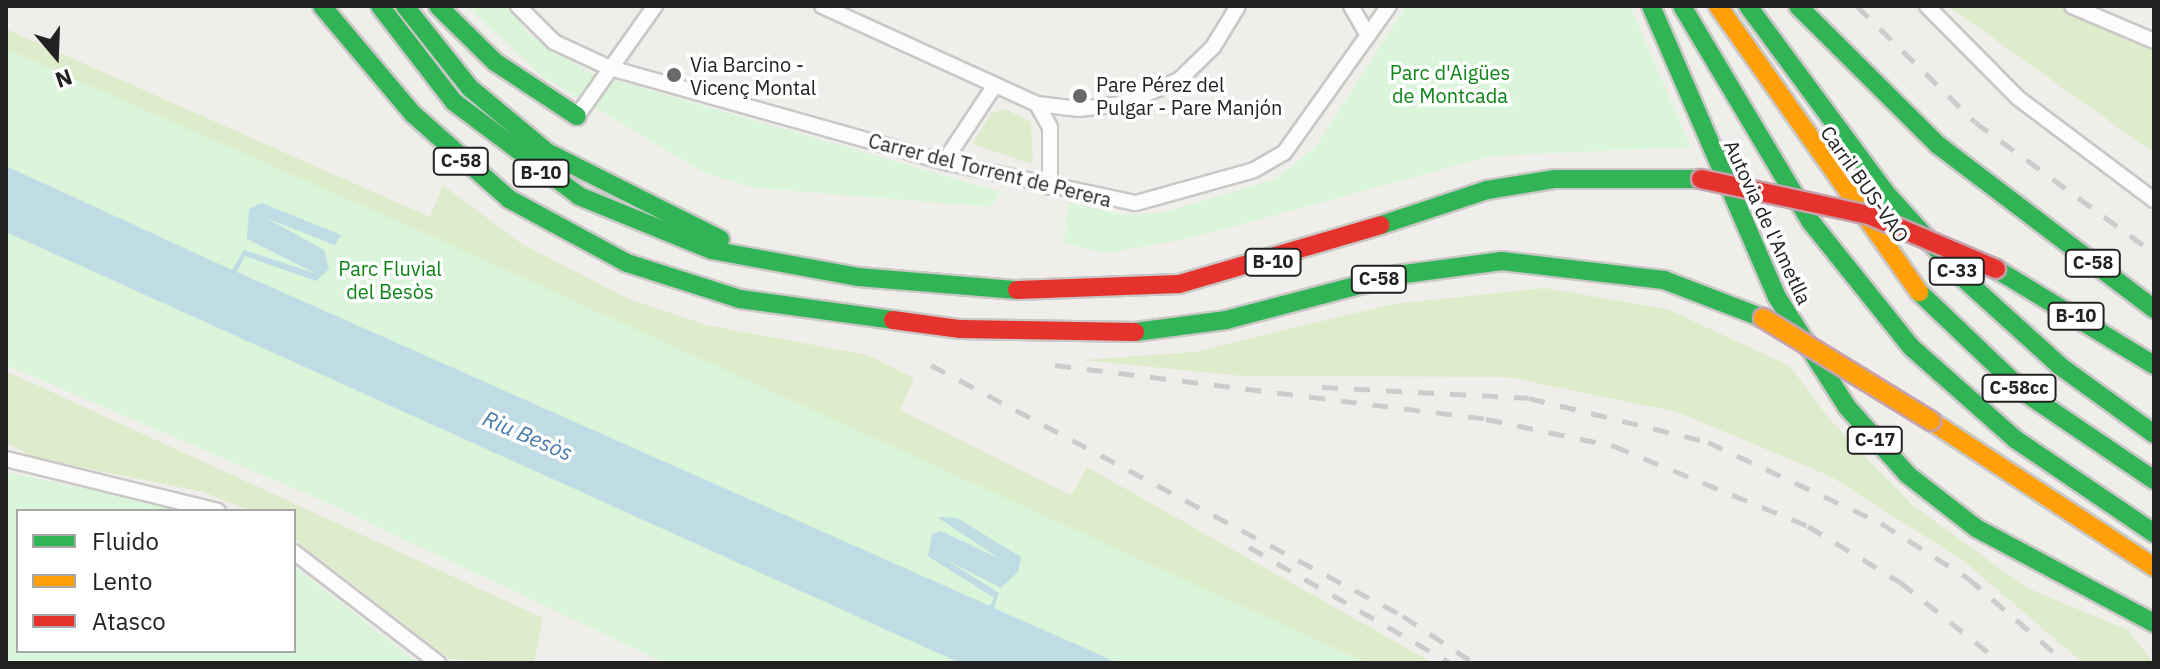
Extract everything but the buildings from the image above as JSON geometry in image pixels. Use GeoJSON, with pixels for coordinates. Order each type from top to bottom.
{"type":"FeatureCollection","features":[{"type":"Feature","properties":{"kind":"highway","name":"B-10"},"geometry":{"type":"LineString","coordinates":[[380,6],[454,102],[550,179],[663,235],[758,259],[858,277],[1095,291],[1241,271],[1498,187],[1626,175],[1701,179],[1869,215],[1996,269],[2154,365]]}},
{"type":"Feature","properties":{"kind":"highway"},"geometry":{"type":"LineString","coordinates":[[405,6],[470,88],[547,152],[758,259]]}},
{"type":"Feature","properties":{"kind":"highway"},"geometry":{"type":"LineString","coordinates":[[438,6],[495,62],[577,116]]}},
{"type":"Feature","properties":{"kind":"highway","name":"Autovia de l'Ametlla"},"geometry":{"type":"LineString","coordinates":[[1651,6],[1777,297],[1847,407],[1953,512],[2123,609],[2154,623]]}},
{"type":"Feature","properties":{"kind":"highway"},"geometry":{"type":"LineString","coordinates":[[1682,6],[1774,161],[1837,258],[1935,371],[2049,465],[2154,533]]}},
{"type":"Feature","properties":{"kind":"highway"},"geometry":{"type":"LineString","coordinates":[[1700,6],[1772,115],[1901,274]]}},
{"type":"Feature","properties":{"kind":"highway","name":"Carril BUS-VAO"},"geometry":{"type":"LineString","coordinates":[[1718,6],[1901,274],[2024,392],[2154,480]]}},
{"type":"Feature","properties":{"kind":"highway","name":"C-33"},"geometry":{"type":"LineString","coordinates":[[1748,6],[1864,166],[2006,320],[2154,434]]}},
{"type":"Feature","properties":{"kind":"highway"},"geometry":{"type":"LineString","coordinates":[[1798,6],[1905,115],[2033,217],[2154,290]]}},
{"type":"Feature","properties":{"kind":"highway","name":"C-58"},"geometry":{"type":"LineString","coordinates":[[327,9],[442,144],[521,207],[639,268],[768,304],[960,329],[1137,332],[1226,320],[1427,269],[1517,261],[1664,280],[1763,318],[2038,489],[2154,548]]}},
{"type":"Feature","properties":{"kind":"highway"},"geometry":{"type":"LineString","coordinates":[[1774,161],[1929,347],[2035,437],[2154,512]]}},
{"type":"Feature","properties":{"kind":"highway","name":"C-58"},"geometry":{"type":"LineString","coordinates":[[2033,217],[2154,309]]}},
{"type":"Feature","properties":{"kind":"highway"},"geometry":{"type":"LineString","coordinates":[[2038,489],[2154,567]]}},
{"type":"Feature","properties":{"kind":"highway"},"geometry":{"type":"LineString","coordinates":[[2123,609],[2154,631]]}},
{"type":"Feature","properties":{"kind":"street","name":"Carrer del Torrent de Perera"},"geometry":{"type":"LineString","coordinates":[[518,6],[554,42],[610,68],[944,162],[1110,201],[1154,201],[1271,162],[1295,140],[1389,6]]}},
{"type":"Feature","properties":{"kind":"street"},"geometry":{"type":"LineString","coordinates":[[577,116],[655,6]]}},
{"type":"Feature","properties":{"kind":"street"},"geometry":{"type":"LineString","coordinates":[[822,6],[1037,104],[1103,108],[1162,90],[1199,63],[1238,6]]}},
{"type":"Feature","properties":{"kind":"street"},"geometry":{"type":"LineString","coordinates":[[1351,6],[1368,35]]}},
{"type":"Feature","properties":{"kind":"street"},"geometry":{"type":"LineString","coordinates":[[1927,6],[2018,98],[2154,200]]}},
{"type":"Feature","properties":{"kind":"street"},"geometry":{"type":"LineString","coordinates":[[2072,6],[2154,41]]}},
{"type":"Feature","properties":{"kind":"street"},"geometry":{"type":"LineString","coordinates":[[944,162],[995,85]]}},
{"type":"Feature","properties":{"kind":"street"},"geometry":{"type":"LineString","coordinates":[[1037,104],[1050,127],[1050,187]]}},
{"type":"Feature","properties":{"kind":"street"},"geometry":{"type":"LineString","coordinates":[[6,459],[210,509]]}},
{"type":"Feature","properties":{"kind":"street"},"geometry":{"type":"LineString","coordinates":[[296,554],[438,663]]}},
{"type":"Feature","properties":{"kind":"green space"},"geometry":{"type":"Polygon","coordinates":[[[467,6],[511,6],[526,32],[588,72],[1001,192],[991,207],[755,188],[705,173],[543,77],[467,6]]]}},
{"type":"Feature","properties":{"kind":"green space","name":"Parc d'Aigües de Montcada"},"geometry":{"type":"Polygon","coordinates":[[[1406,6],[1630,6],[1691,147],[1491,156],[1191,238],[1108,253],[1064,244],[1068,202],[1121,214],[1162,213],[1276,179],[1316,146],[1406,6]]]}},
{"type":"Feature","properties":{"kind":"green space"},"geometry":{"type":"Polygon","coordinates":[[[1948,6],[2062,6],[2154,50],[2154,153],[1948,6]]]}},
{"type":"Feature","properties":{"kind":"green space"},"geometry":{"type":"Polygon","coordinates":[[[6,29],[430,217],[443,185],[522,244],[631,300],[706,325],[868,355],[914,378],[900,410],[1071,495],[1087,467],[1433,663],[1367,663],[6,49],[6,29]]]}},
{"type":"Feature","properties":{"kind":"green space","name":"Parc Fluvial del Besòs"},"geometry":{"type":"Polygon","coordinates":[[[6,49],[418,230],[1367,663],[1118,663],[374,336],[6,166],[6,49]]]}},
{"type":"Feature","properties":{"kind":"green space"},"geometry":{"type":"Polygon","coordinates":[[[1005,109],[1031,122],[1033,164],[972,144],[992,112],[1005,109]]]}},
{"type":"Feature","properties":{"kind":"green space"},"geometry":{"type":"Polygon","coordinates":[[[6,232],[960,663],[665,663],[321,500],[6,365],[6,232]]]}},
{"type":"Feature","properties":{"kind":"green space"},"geometry":{"type":"Polygon","coordinates":[[[1545,288],[1667,309],[1790,366],[1830,420],[1911,504],[2027,588],[2128,630],[2154,663],[2083,663],[1965,562],[1830,476],[1677,412],[1507,377],[1243,376],[1082,360],[1194,352],[1393,304],[1545,288]]]}},
{"type":"Feature","properties":{"kind":"green space"},"geometry":{"type":"Polygon","coordinates":[[[6,371],[543,618],[534,663],[450,659],[296,541],[296,509],[245,509],[203,492],[36,458],[6,443],[6,371]]]}},
{"type":"Feature","properties":{"kind":"green space"},"geometry":{"type":"Polygon","coordinates":[[[6,472],[180,509],[16,509],[16,653],[296,653],[296,568],[418,663],[6,663],[6,472]]]}},
{"type":"Feature","properties":{"kind":"water","name":"Riu Besòs"},"geometry":{"type":"Polygon","coordinates":[[[6,166],[232,270],[244,250],[317,274],[247,239],[249,209],[262,203],[341,235],[335,245],[266,218],[324,250],[329,269],[316,281],[245,256],[237,272],[990,606],[994,598],[928,556],[932,534],[941,531],[1000,559],[937,517],[957,518],[1021,557],[1018,572],[1001,588],[945,559],[999,593],[994,608],[1118,663],[960,663],[6,232],[6,166]]]}},
{"type":"Feature","properties":{"kind":"railway"},"geometry":{"type":"LineString","coordinates":[[1857,6],[1975,122],[2154,253]]}},
{"type":"Feature","properties":{"kind":"railway"},"geometry":{"type":"LineString","coordinates":[[931,365],[1403,616],[1474,663]]}},
{"type":"Feature","properties":{"kind":"railway"},"geometry":{"type":"LineString","coordinates":[[1055,365],[1486,419],[1614,446],[1808,526],[1900,582],[2002,663]]}},
{"type":"Feature","properties":{"kind":"railway"},"geometry":{"type":"LineString","coordinates":[[1322,387],[1529,398],[1708,442],[1881,523],[1968,578],[2066,663]]}},
{"type":"Feature","properties":{"kind":"railway"},"geometry":{"type":"LineString","coordinates":[[1249,547],[1451,663]]}},
{"type":"Feature","properties":{"kind":"traffic: fast"},"geometry":{"type":"LineString","coordinates":[[322,6],[413,114],[509,199],[627,263],[740,299],[893,320]]}},
{"type":"Feature","properties":{"kind":"traffic: fast"},"geometry":{"type":"LineString","coordinates":[[380,6],[454,102],[579,196],[711,250],[858,277],[1017,290]]}},
{"type":"Feature","properties":{"kind":"traffic: fast"},"geometry":{"type":"LineString","coordinates":[[405,6],[470,88],[547,152],[720,239]]}},
{"type":"Feature","properties":{"kind":"traffic: fast"},"geometry":{"type":"LineString","coordinates":[[438,6],[495,62],[577,116]]}},
{"type":"Feature","properties":{"kind":"traffic: fast"},"geometry":{"type":"LineString","coordinates":[[1651,6],[1777,297],[1847,407],[1908,475],[1976,528],[2154,623]]}},
{"type":"Feature","properties":{"kind":"traffic: fast"},"geometry":{"type":"LineString","coordinates":[[1682,6],[1811,222],[1911,347],[2015,439],[2154,533]]}},
{"type":"Feature","properties":{"kind":"traffic: fast"},"geometry":{"type":"LineString","coordinates":[[1748,6],[1885,192],[1963,278],[2060,366],[2154,434]]}},
{"type":"Feature","properties":{"kind":"traffic: fast"},"geometry":{"type":"LineString","coordinates":[[1798,6],[1938,145],[2154,309]]}},
{"type":"Feature","properties":{"kind":"traffic: fast"},"geometry":{"type":"LineString","coordinates":[[1381,225],[1487,190],[1555,179],[1701,179]]}},
{"type":"Feature","properties":{"kind":"traffic: fast"},"geometry":{"type":"LineString","coordinates":[[1135,332],[1226,320],[1397,275],[1502,261],[1664,280],[1763,318]]}},
{"type":"Feature","properties":{"kind":"traffic: fast"},"geometry":{"type":"LineString","coordinates":[[1996,269],[2154,365]]}},
{"type":"Feature","properties":{"kind":"traffic: fast"},"geometry":{"type":"LineString","coordinates":[[1919,292],[2024,392],[2154,480]]}},
{"type":"Feature","properties":{"kind":"traffic: slow"},"geometry":{"type":"LineString","coordinates":[[1718,6],[1919,292]]}},
{"type":"Feature","properties":{"kind":"traffic: slow"},"geometry":{"type":"LineString","coordinates":[[1763,318],[1931,421]]}},
{"type":"Feature","properties":{"kind":"traffic: slow"},"geometry":{"type":"LineString","coordinates":[[1931,421],[2154,567]]}},
{"type":"Feature","properties":{"kind":"traffic: jam"},"geometry":{"type":"LineString","coordinates":[[1701,179],[1869,215],[1996,269]]}},
{"type":"Feature","properties":{"kind":"traffic: jam"},"geometry":{"type":"LineString","coordinates":[[1017,290],[1179,284],[1381,225]]}},
{"type":"Feature","properties":{"kind":"traffic: jam"},"geometry":{"type":"LineString","coordinates":[[893,320],[960,329],[1135,332]]}},
{"type":"Feature","properties":{"kind":"place","name":"Via Barcino - Vicenç Montal"},"geometry":{"type":"Point","coordinates":[674,75]}},
{"type":"Feature","properties":{"kind":"place","name":"Pare Pérez del Pulgar - Pare Manjón"},"geometry":{"type":"Point","coordinates":[1080,96]}}]}
